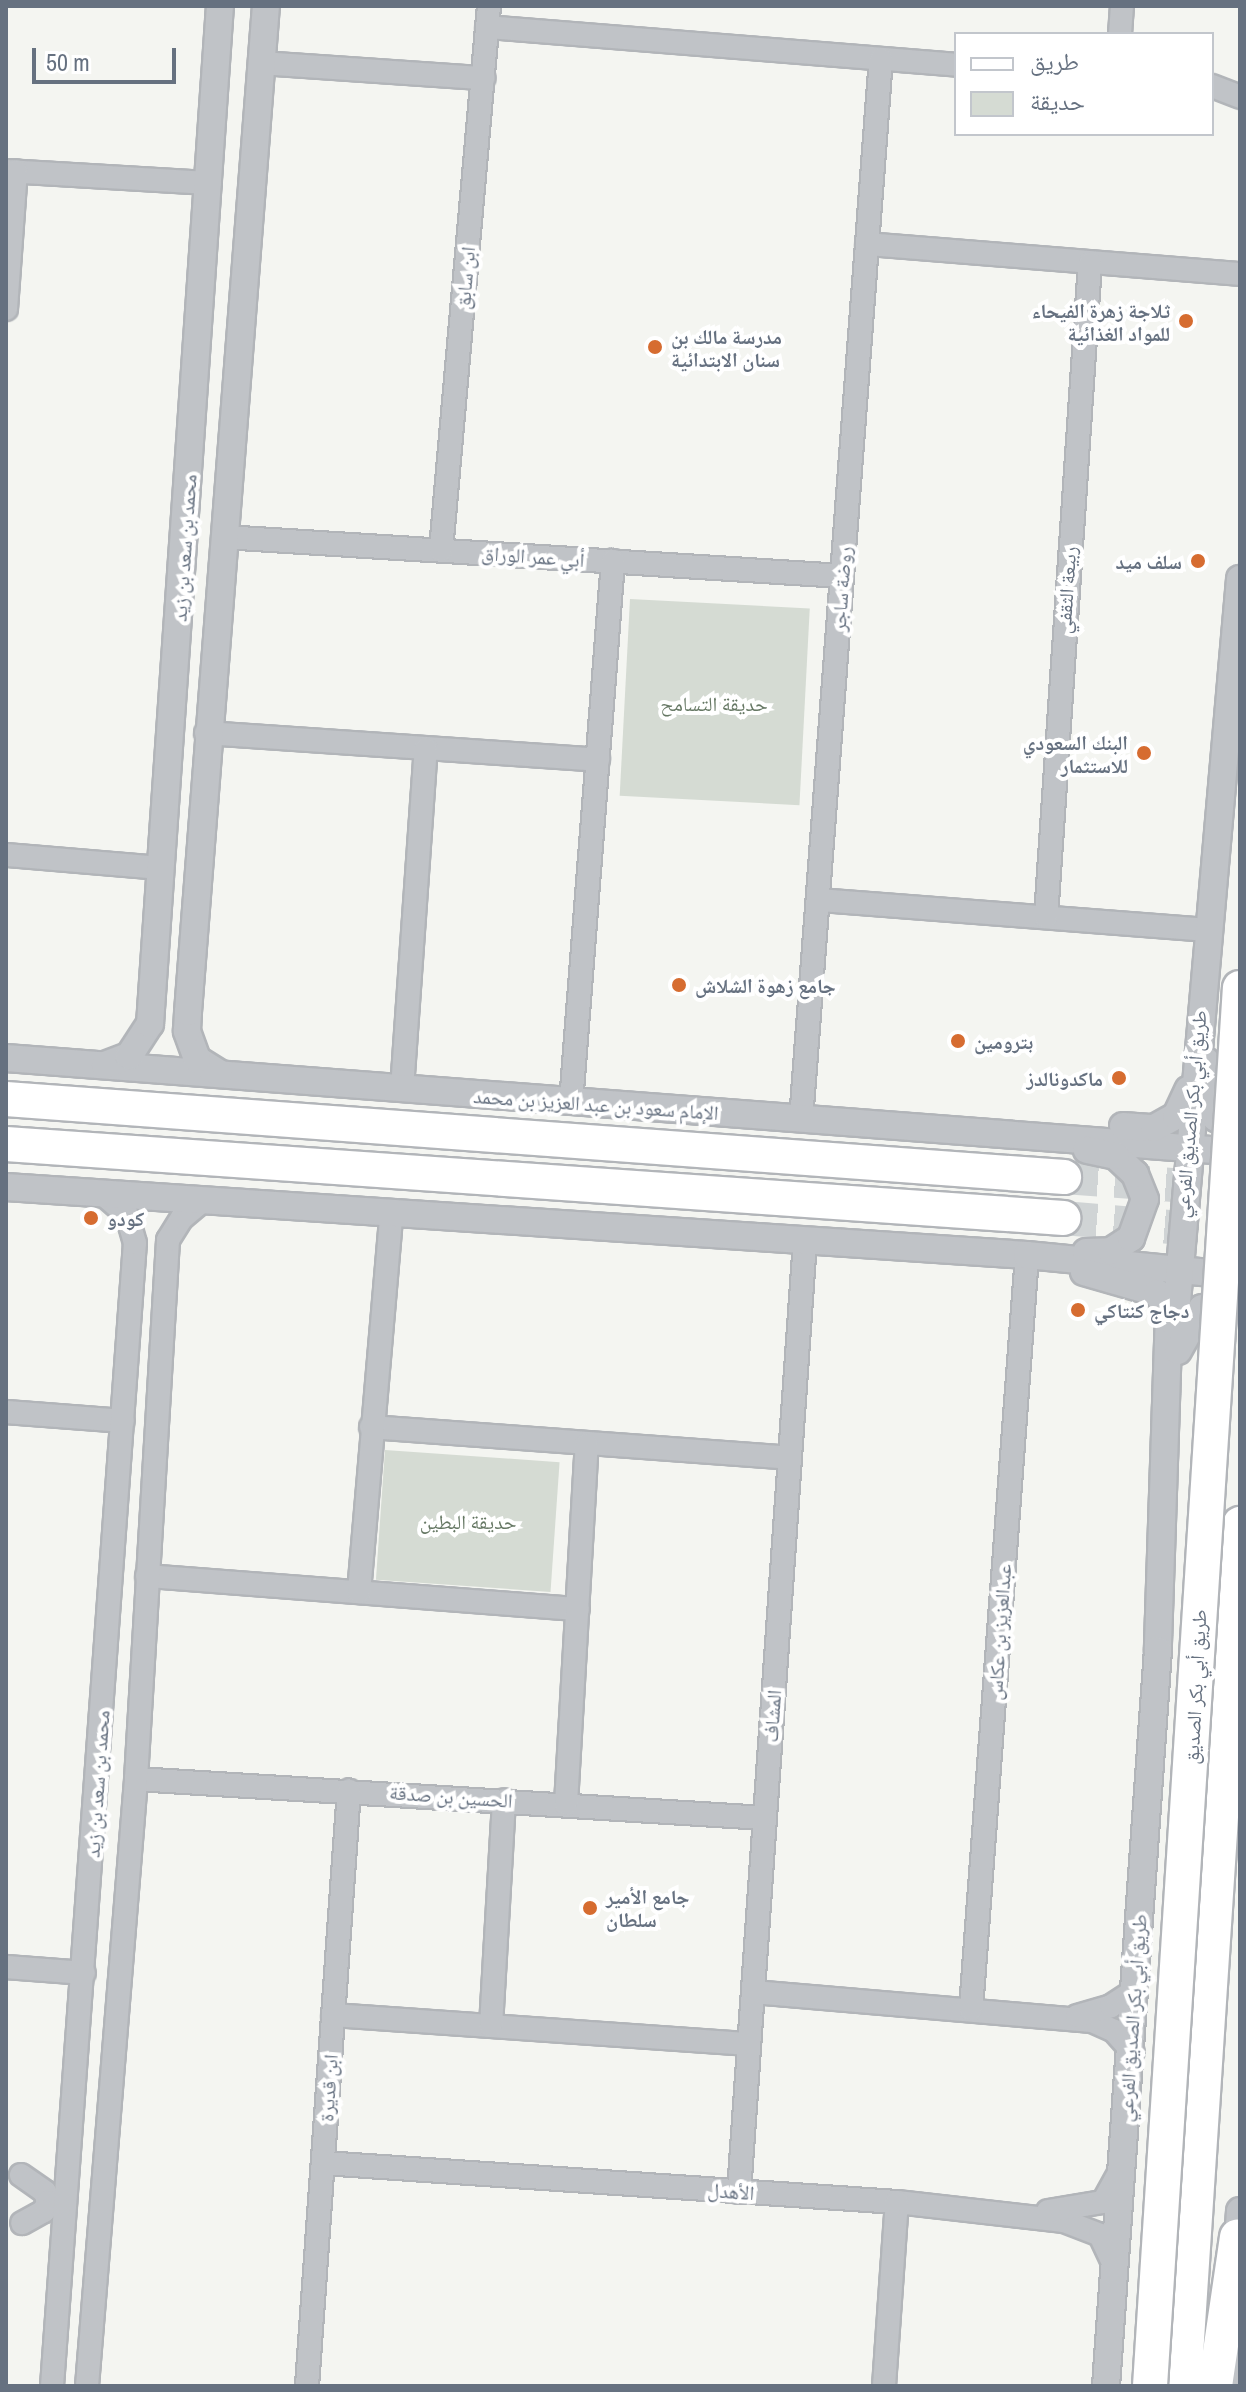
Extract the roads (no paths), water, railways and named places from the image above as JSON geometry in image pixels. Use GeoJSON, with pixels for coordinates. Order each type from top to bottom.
{"type":"FeatureCollection","features":[{"type":"Feature","properties":{"kind":"main road","name":"طريق أبي بكر الصديق"},"geometry":{"type":"LineString","coordinates":[[1150,2386],[1240,988]]}},
{"type":"Feature","properties":{"kind":"main road","name":"الإمام سعود بن عبد العزيز بن محمد"},"geometry":{"type":"LineString","coordinates":[[6,1099],[1064,1177]]}},
{"type":"Feature","properties":{"kind":"main road"},"geometry":{"type":"LineString","coordinates":[[6,1144],[1063,1218]]}},
{"type":"Feature","properties":{"kind":"main road","name":"طريق أبي بكر الصديق"},"geometry":{"type":"LineString","coordinates":[[1184,2386],[1240,1524]]}},
{"type":"Feature","properties":{"kind":"main road"},"geometry":{"type":"LineString","coordinates":[[1215,2386],[1239,2224]]}},
{"type":"Feature","properties":{"kind":"street","name":"محمد بن سعد بن زيد"},"geometry":{"type":"LineString","coordinates":[[219,1073],[197,1059],[187,1031],[206,733],[266,6]]}},
{"type":"Feature","properties":{"kind":"street"},"geometry":{"type":"LineString","coordinates":[[1120,32],[1122,6]]}},
{"type":"Feature","properties":{"kind":"street","name":"محمد بن سعد بن زيد"},"geometry":{"type":"LineString","coordinates":[[103,1065],[129,1056],[141,1042],[151,1004],[210,183],[219,7]]}},
{"type":"Feature","properties":{"kind":"street"},"geometry":{"type":"LineString","coordinates":[[488,16],[954,65]]}},
{"type":"Feature","properties":{"kind":"street","name":"ابن سابق"},"geometry":{"type":"LineString","coordinates":[[441,550],[488,16]]}},
{"type":"Feature","properties":{"kind":"street","name":"روضة ساجر"},"geometry":{"type":"LineString","coordinates":[[801,1120],[881,59]]}},
{"type":"Feature","properties":{"kind":"street"},"geometry":{"type":"LineString","coordinates":[[261,63],[483,78]]}},
{"type":"Feature","properties":{"kind":"street"},"geometry":{"type":"LineString","coordinates":[[6,309],[11,171],[210,183]]}},
{"type":"Feature","properties":{"kind":"street"},"geometry":{"type":"LineString","coordinates":[[867,244],[1240,274]]}},
{"type":"Feature","properties":{"kind":"street","name":"ربيعة الثقفي"},"geometry":{"type":"LineString","coordinates":[[1046,917],[1090,263]]}},
{"type":"Feature","properties":{"kind":"street","name":"أبي عمر الوراق"},"geometry":{"type":"LineString","coordinates":[[224,537],[842,576]]}},
{"type":"Feature","properties":{"kind":"street"},"geometry":{"type":"LineString","coordinates":[[571,1103],[613,561]]}},
{"type":"Feature","properties":{"kind":"street","name":"طريق أبي بكر الصديق الفرعي"},"geometry":{"type":"LineString","coordinates":[[1106,2386],[1120,2172],[1133,2052],[1134,1991],[1170,1464],[1177,1268],[1240,579]]}},
{"type":"Feature","properties":{"kind":"street"},"geometry":{"type":"LineString","coordinates":[[206,733],[598,760]]}},
{"type":"Feature","properties":{"kind":"street"},"geometry":{"type":"LineString","coordinates":[[402,1089],[426,749]]}},
{"type":"Feature","properties":{"kind":"street"},"geometry":{"type":"LineString","coordinates":[[6,855],[161,868]]}},
{"type":"Feature","properties":{"kind":"street"},"geometry":{"type":"LineString","coordinates":[[819,900],[1207,930],[1208,1088],[1216,1118],[1240,1131]]}},
{"type":"Feature","properties":{"kind":"street"},"geometry":{"type":"LineString","coordinates":[[151,1004],[168,1025],[188,1012]]}},
{"type":"Feature","properties":{"kind":"street"},"geometry":{"type":"LineString","coordinates":[[992,1135],[1097,1125],[1154,1128],[1176,1116],[1187,1094],[1197,1041]]}},
{"type":"Feature","properties":{"kind":"street","name":"الإمام سعود بن عبد العزيز بن محمد"},"geometry":{"type":"LineString","coordinates":[[6,1058],[1240,1152]]}},
{"type":"Feature","properties":{"kind":"street"},"geometry":{"type":"LineString","coordinates":[[992,1135],[1116,1156],[1135,1174],[1145,1199],[1131,1238],[1111,1251],[1027,1255]]}},
{"type":"Feature","properties":{"kind":"street"},"geometry":{"type":"LineString","coordinates":[[6,1187],[1027,1255],[1240,1276]]}},
{"type":"Feature","properties":{"kind":"street","name":"محمد بن سعد بن زيد"},"geometry":{"type":"LineString","coordinates":[[52,2386],[135,1243],[127,1215],[103,1194]]}},
{"type":"Feature","properties":{"kind":"street","name":"محمد بن سعد بن زيد"},"geometry":{"type":"LineString","coordinates":[[87,2386],[136,1779],[168,1240],[202,1201]]}},
{"type":"Feature","properties":{"kind":"street"},"geometry":{"type":"LineString","coordinates":[[359,1592],[391,1215]]}},
{"type":"Feature","properties":{"kind":"street","name":"المشاف"},"geometry":{"type":"LineString","coordinates":[[739,2192],[805,1240]]}},
{"type":"Feature","properties":{"kind":"street","name":"طريق أبي بكر الصديق الفرعي"},"geometry":{"type":"LineString","coordinates":[[1027,1255],[1157,1293],[1169,1312],[1158,1650]]}},
{"type":"Feature","properties":{"kind":"street","name":"عبدالعزيز بن عكاس"},"geometry":{"type":"LineString","coordinates":[[971,2009],[1027,1255]]}},
{"type":"Feature","properties":{"kind":"street"},"geometry":{"type":"LineString","coordinates":[[1170,1464],[1180,1342],[1202,1308],[1240,1302]]}},
{"type":"Feature","properties":{"kind":"street"},"geometry":{"type":"LineString","coordinates":[[6,1412],[123,1421]]}},
{"type":"Feature","properties":{"kind":"street"},"geometry":{"type":"LineString","coordinates":[[371,1427],[789,1458]]}},
{"type":"Feature","properties":{"kind":"street"},"geometry":{"type":"LineString","coordinates":[[566,1804],[587,1445]]}},
{"type":"Feature","properties":{"kind":"street"},"geometry":{"type":"LineString","coordinates":[[147,1576],[578,1609]]}},
{"type":"Feature","properties":{"kind":"street","name":"الحسين بن صدقة"},"geometry":{"type":"LineString","coordinates":[[136,1779],[765,1818]]}},
{"type":"Feature","properties":{"kind":"street","name":"ابن قديرة"},"geometry":{"type":"LineString","coordinates":[[307,2386],[349,1790]]}},
{"type":"Feature","properties":{"kind":"street"},"geometry":{"type":"LineString","coordinates":[[491,2026],[504,1800]]}},
{"type":"Feature","properties":{"kind":"street"},"geometry":{"type":"LineString","coordinates":[[6,1967],[84,1973]]}},
{"type":"Feature","properties":{"kind":"street"},"geometry":{"type":"LineString","coordinates":[[1056,2017],[1091,2014],[1134,1991]]}},
{"type":"Feature","properties":{"kind":"street"},"geometry":{"type":"LineString","coordinates":[[753,1992],[1056,2017],[1106,2026],[1133,2052]]}},
{"type":"Feature","properties":{"kind":"street"},"geometry":{"type":"LineString","coordinates":[[333,2015],[749,2044]]}},
{"type":"Feature","properties":{"kind":"street","name":"الأهدل"},"geometry":{"type":"LineString","coordinates":[[323,2163],[897,2202],[995,2213],[1085,2227],[1100,2235],[1115,2267]]}},
{"type":"Feature","properties":{"kind":"street"},"geometry":{"type":"LineString","coordinates":[[995,2213],[1093,2206],[1110,2197],[1120,2172]]}},
{"type":"Feature","properties":{"kind":"street"},"geometry":{"type":"LineString","coordinates":[[14,2174],[69,2179]]}},
{"type":"Feature","properties":{"kind":"street"},"geometry":{"type":"LineString","coordinates":[[14,2174],[45,2192],[48,2202],[44,2211],[14,2222]]}},
{"type":"Feature","properties":{"kind":"street"},"geometry":{"type":"LineString","coordinates":[[884,2386],[897,2202]]}},
{"type":"Feature","properties":{"kind":"street"},"geometry":{"type":"LineString","coordinates":[[14,2222],[65,2226]]}},
{"type":"Feature","properties":{"kind":"street"},"geometry":{"type":"LineString","coordinates":[[1235,2386],[1239,2224]]}},
{"type":"Feature","properties":{"kind":"tunnel"},"geometry":{"type":"LineString","coordinates":[[1064,1177],[1240,1190]]}},
{"type":"Feature","properties":{"kind":"tunnel"},"geometry":{"type":"LineString","coordinates":[[1063,1218],[1240,1233]]}},
{"type":"Feature","properties":{"kind":"place","name":"ثلاجة زهرة الفيحاء للمواد الغذائية"},"geometry":{"type":"Point","coordinates":[1186,321]}},
{"type":"Feature","properties":{"kind":"place","name":"مدرسة مالك بن سنان الابتدائية"},"geometry":{"type":"Point","coordinates":[655,347]}},
{"type":"Feature","properties":{"kind":"place","name":"سلف ميد"},"geometry":{"type":"Point","coordinates":[1198,561]}},
{"type":"Feature","properties":{"kind":"place","name":"البنك السعودي للاستثمار"},"geometry":{"type":"Point","coordinates":[1144,753]}},
{"type":"Feature","properties":{"kind":"place","name":"جامع زهوة الشلاش"},"geometry":{"type":"Point","coordinates":[679,985]}},
{"type":"Feature","properties":{"kind":"place","name":"بترومين"},"geometry":{"type":"Point","coordinates":[958,1041]}},
{"type":"Feature","properties":{"kind":"place","name":"ماكدونالدز"},"geometry":{"type":"Point","coordinates":[1119,1078]}},
{"type":"Feature","properties":{"kind":"place","name":"كودو"},"geometry":{"type":"Point","coordinates":[91,1218]}},
{"type":"Feature","properties":{"kind":"place","name":"دجاج كنتاكي"},"geometry":{"type":"Point","coordinates":[1078,1310]}},
{"type":"Feature","properties":{"kind":"place","name":"جامع الأمير سلطان"},"geometry":{"type":"Point","coordinates":[590,1908]}},
{"type":"Feature","properties":{"kind":"park label","name":"حديقة التسامح"},"geometry":{"type":"Point","coordinates":[714,703]}},
{"type":"Feature","properties":{"kind":"park label","name":"حديقة البطين"},"geometry":{"type":"Point","coordinates":[468,1521]}}]}
